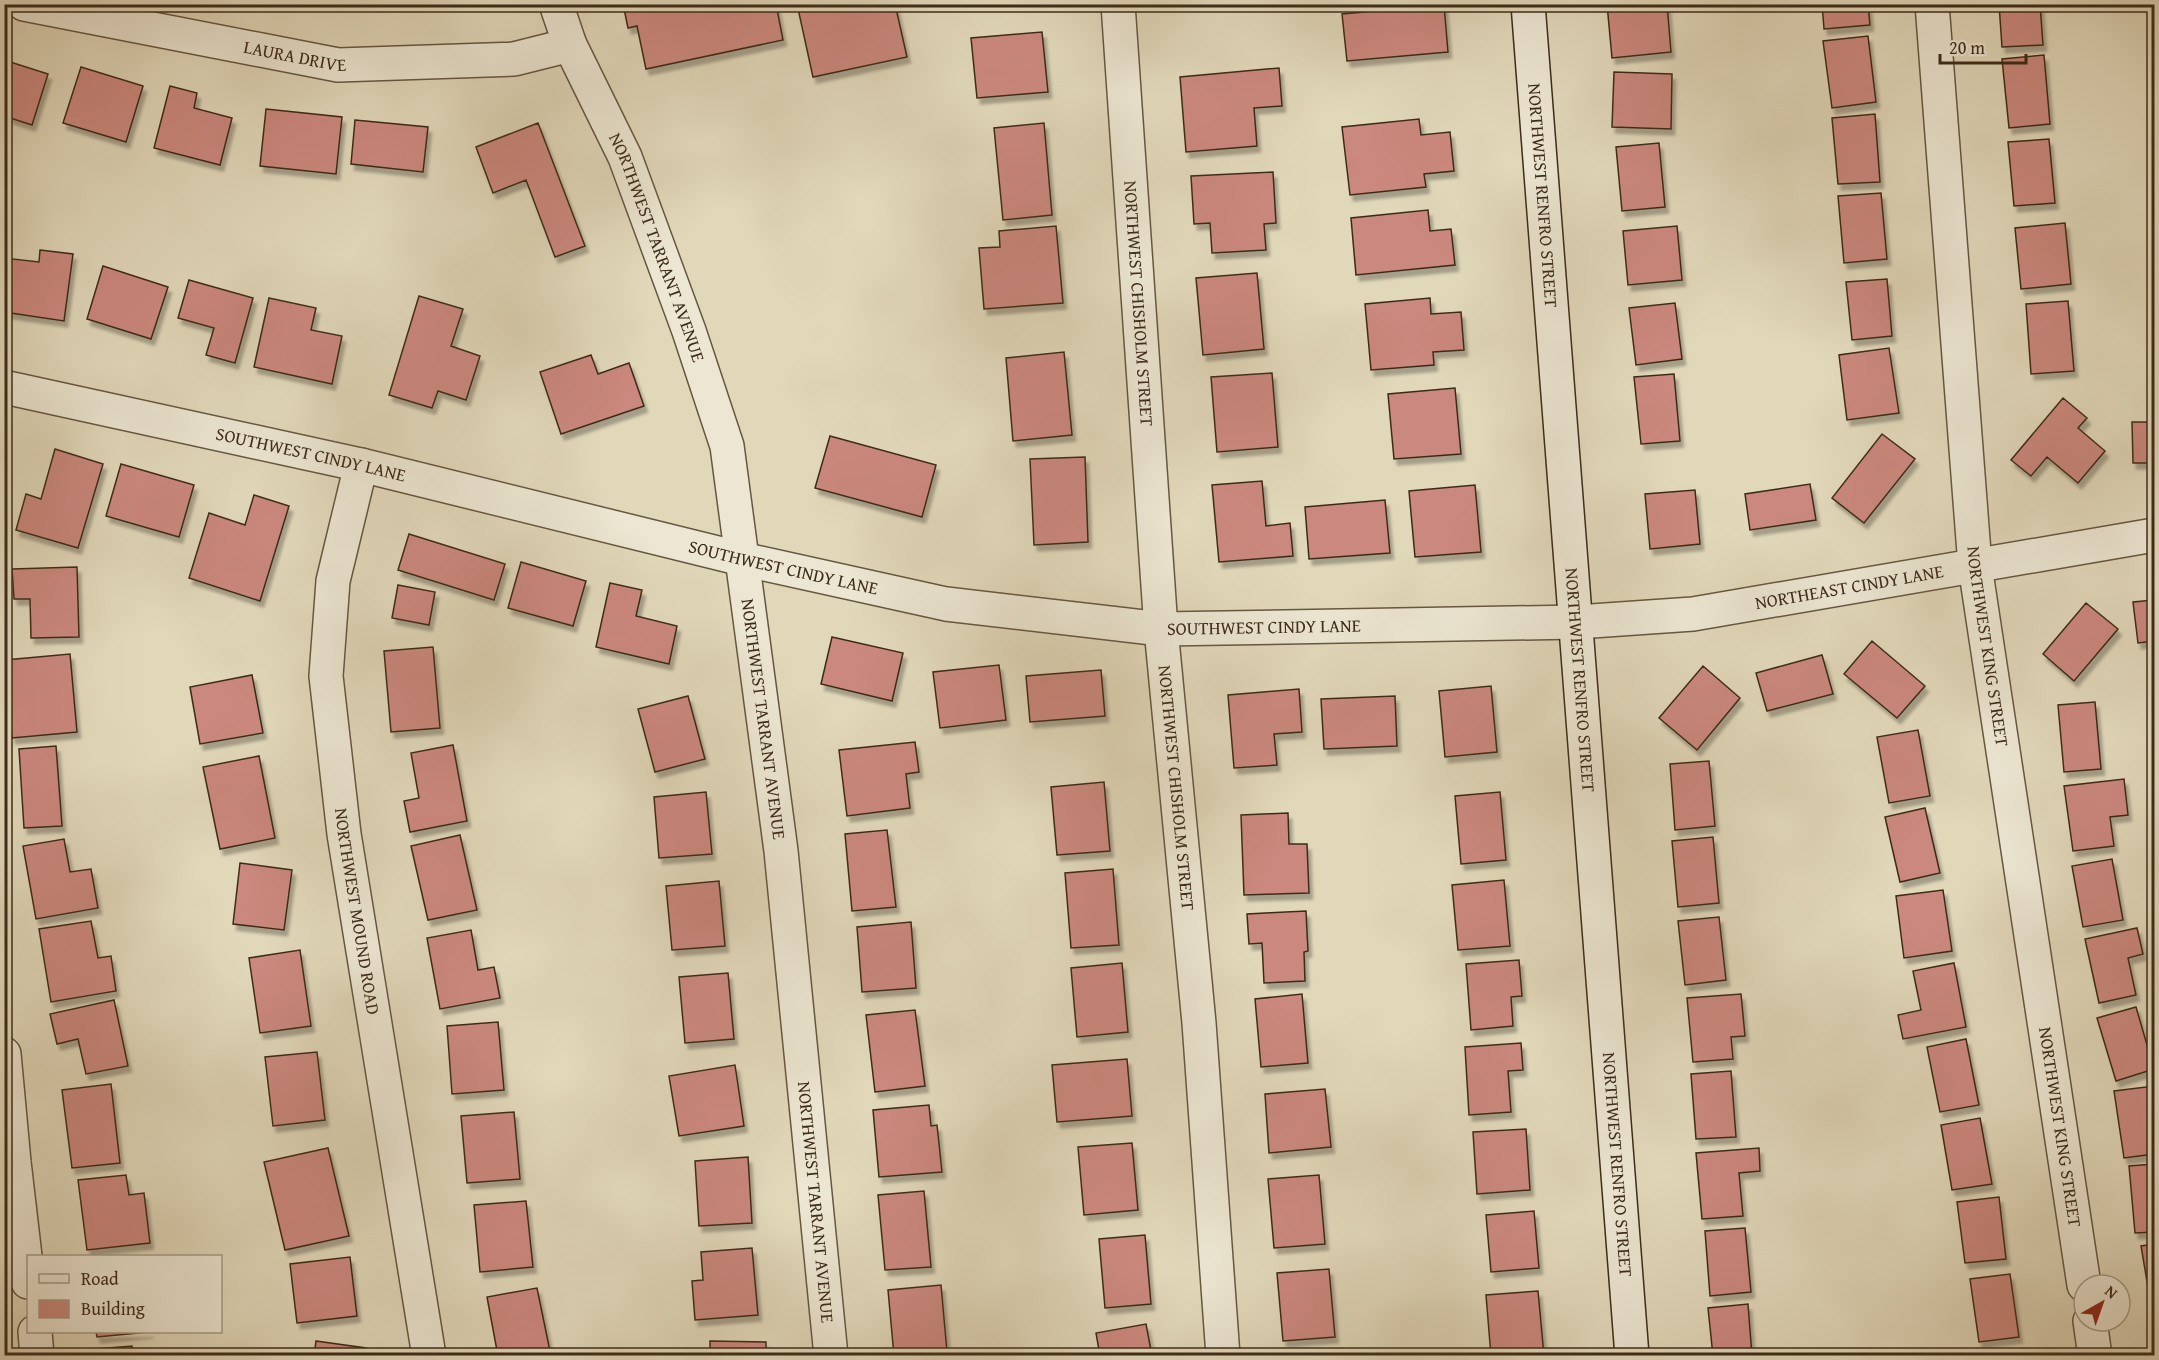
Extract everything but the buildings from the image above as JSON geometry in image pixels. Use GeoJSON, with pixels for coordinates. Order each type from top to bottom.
{"type":"FeatureCollection","features":[{"type":"Feature","properties":{"kind":"street","name":"LAURA DRIVE"},"geometry":{"type":"LineString","coordinates":[[24,4],[338,65],[514,60],[570,45]]}},
{"type":"Feature","properties":{"kind":"street","name":"NORTHWEST TARRANT AVENUE"},"geometry":{"type":"LineString","coordinates":[[556,4],[570,45],[625,157],[689,331],[727,446],[781,851],[831,1356]]}},
{"type":"Feature","properties":{"kind":"street","name":"NORTHWEST CHISHOLM STREET"},"geometry":{"type":"LineString","coordinates":[[1118,4],[1161,629],[1199,1023],[1222,1356]]}},
{"type":"Feature","properties":{"kind":"street","name":"NORTHWEST RENFRO STREET"},"geometry":{"type":"LineString","coordinates":[[1528,4],[1632,1356]]}},
{"type":"Feature","properties":{"kind":"street","name":"NORTHWEST KING STREET"},"geometry":{"type":"LineString","coordinates":[[1932,4],[1975,566],[2082,1273]]}},
{"type":"Feature","properties":{"kind":"street","name":"SOUTHWEST CINDY LANE"},"geometry":{"type":"LineString","coordinates":[[4,387],[361,465],[742,559],[946,604],[1161,629],[1577,622]]}},
{"type":"Feature","properties":{"kind":"street","name":"NORTHWEST MOUND ROAD"},"geometry":{"type":"LineString","coordinates":[[361,465],[333,581],[326,676],[344,834],[429,1356]]}},
{"type":"Feature","properties":{"kind":"street","name":"NORTHEAST CINDY LANE"},"geometry":{"type":"LineString","coordinates":[[1577,622],[1693,614],[2154,535]]}},
{"type":"Feature","properties":{"kind":"street"},"geometry":{"type":"LineString","coordinates":[[4,1054],[27,1273]]}},
{"type":"Feature","properties":{"kind":"street"},"geometry":{"type":"LineString","coordinates":[[34,1333],[37,1356]]}},
{"type":"Feature","properties":{"kind":"street"},"geometry":{"type":"LineString","coordinates":[[2092,1333],[2095,1356]]}}]}
